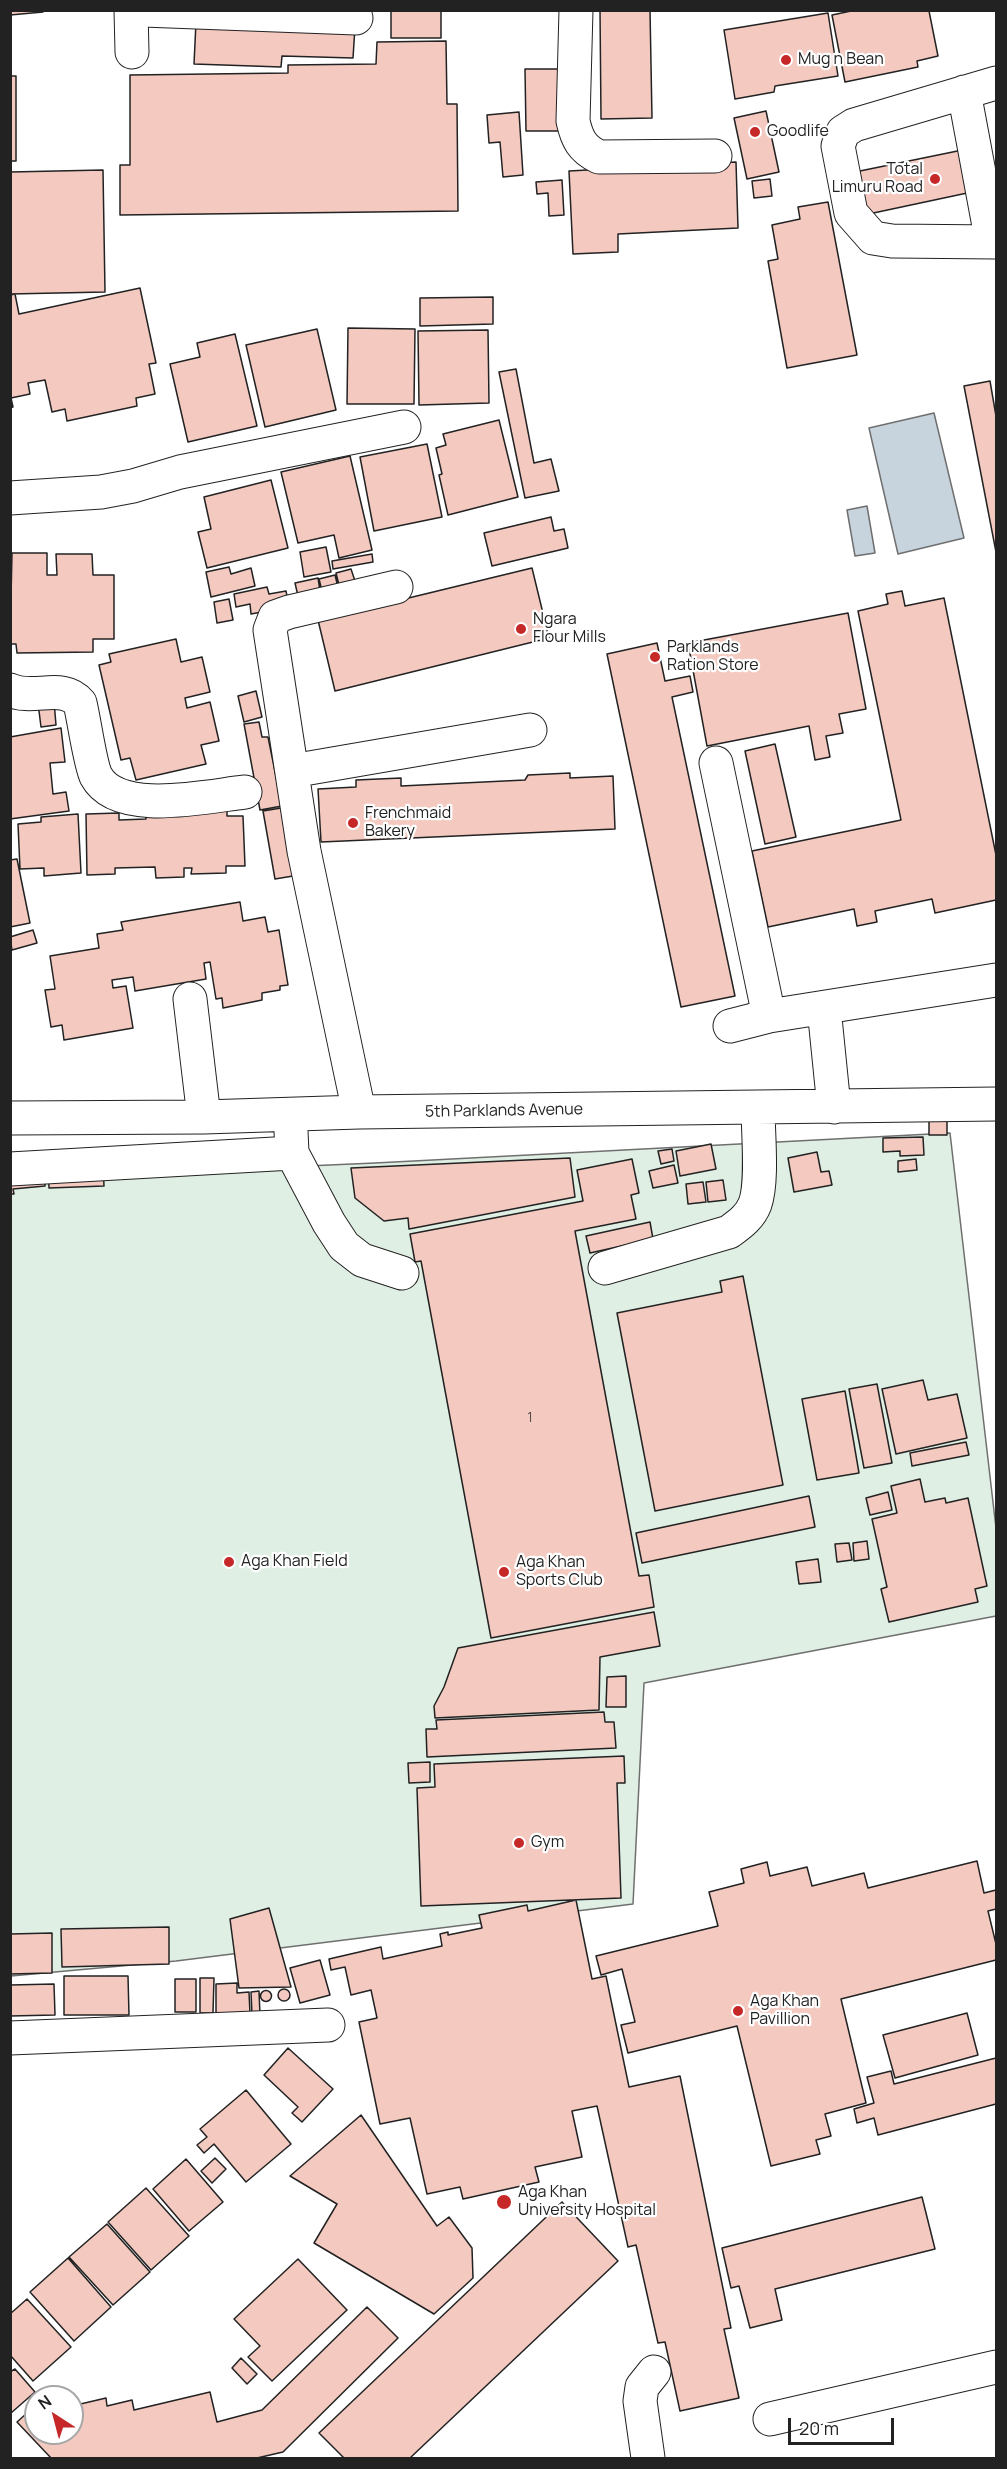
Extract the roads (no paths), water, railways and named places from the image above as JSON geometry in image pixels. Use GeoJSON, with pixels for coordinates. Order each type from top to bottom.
{"type":"FeatureCollection","features":[{"type":"Feature","properties":{"kind":"street"},"geometry":{"type":"LineString","coordinates":[[131,10],[132,52]]}},
{"type":"Feature","properties":{"kind":"street"},"geometry":{"type":"LineString","coordinates":[[143,10],[356,18]]}},
{"type":"Feature","properties":{"kind":"street"},"geometry":{"type":"LineString","coordinates":[[576,10],[573,122],[576,137],[587,151],[598,157],[715,156]]}},
{"type":"Feature","properties":{"kind":"street"},"geometry":{"type":"LineString","coordinates":[[964,92],[994,242],[892,241],[873,238],[851,213],[838,146],[843,132],[854,125],[964,92],[996,83]]}},
{"type":"Feature","properties":{"kind":"street"},"geometry":{"type":"LineString","coordinates":[[10,498],[101,492],[180,472],[404,427]]}},
{"type":"Feature","properties":{"kind":"street"},"geometry":{"type":"LineString","coordinates":[[359,1112],[304,851],[270,630],[275,617],[289,612],[396,587]]}},
{"type":"Feature","properties":{"kind":"street"},"geometry":{"type":"LineString","coordinates":[[10,690],[21,695],[67,692],[75,696],[80,703],[96,775],[111,792],[135,800],[165,800],[245,792]]}},
{"type":"Feature","properties":{"kind":"street"},"geometry":{"type":"LineString","coordinates":[[292,771],[530,730]]}},
{"type":"Feature","properties":{"kind":"street"},"geometry":{"type":"LineString","coordinates":[[716,763],[769,1016]]}},
{"type":"Feature","properties":{"kind":"street"},"geometry":{"type":"LineString","coordinates":[[730,1026],[769,1016],[996,980]]}},
{"type":"Feature","properties":{"kind":"street"},"geometry":{"type":"LineString","coordinates":[[190,999],[204,1117]]}},
{"type":"Feature","properties":{"kind":"street"},"geometry":{"type":"LineString","coordinates":[[824,1008],[834,1107]]}},
{"type":"Feature","properties":{"kind":"street","name":"5th Parklands Avenue"},"geometry":{"type":"LineString","coordinates":[[10,1118],[996,1104]]}},
{"type":"Feature","properties":{"kind":"street"},"geometry":{"type":"LineString","coordinates":[[605,1268],[729,1232],[746,1220],[755,1204],[758,1185],[758,1108]]}},
{"type":"Feature","properties":{"kind":"street"},"geometry":{"type":"LineString","coordinates":[[289,1114],[292,1153],[329,1223],[344,1246],[362,1260],[402,1273]]}},
{"type":"Feature","properties":{"kind":"street"},"geometry":{"type":"LineString","coordinates":[[10,1169],[292,1153]]}},
{"type":"Feature","properties":{"kind":"street"},"geometry":{"type":"LineString","coordinates":[[10,2038],[328,2025]]}},
{"type":"Feature","properties":{"kind":"street"},"geometry":{"type":"LineString","coordinates":[[770,2419],[996,2367]]}},
{"type":"Feature","properties":{"kind":"street"},"geometry":{"type":"LineString","coordinates":[[648,2458],[640,2401],[642,2387],[654,2372]]}},
{"type":"Feature","properties":{"kind":"place","name":"Mug n Bean"},"geometry":{"type":"Point","coordinates":[786,60]}},
{"type":"Feature","properties":{"kind":"place","name":"Goodlife"},"geometry":{"type":"Point","coordinates":[755,132]}},
{"type":"Feature","properties":{"kind":"place","name":"Total Limuru Road"},"geometry":{"type":"Point","coordinates":[935,179]}},
{"type":"Feature","properties":{"kind":"place","name":"Ngara Flour Mills"},"geometry":{"type":"Point","coordinates":[521,629]}},
{"type":"Feature","properties":{"kind":"place","name":"Parklands Ration Store"},"geometry":{"type":"Point","coordinates":[655,657]}},
{"type":"Feature","properties":{"kind":"place","name":"Frenchmaid Bakery"},"geometry":{"type":"Point","coordinates":[353,823]}},
{"type":"Feature","properties":{"kind":"place","name":"Aga Khan Field"},"geometry":{"type":"Point","coordinates":[229,1562]}},
{"type":"Feature","properties":{"kind":"place","name":"Aga Khan Sports Club"},"geometry":{"type":"Point","coordinates":[504,1572]}},
{"type":"Feature","properties":{"kind":"place","name":"Gym"},"geometry":{"type":"Point","coordinates":[519,1843]}},
{"type":"Feature","properties":{"kind":"place","name":"Aga Khan Pavillion"},"geometry":{"type":"Point","coordinates":[738,2011]}},
{"type":"Feature","properties":{"kind":"place","name":"Aga Khan University Hospital"},"geometry":{"type":"Point","coordinates":[504,2202]}}]}
